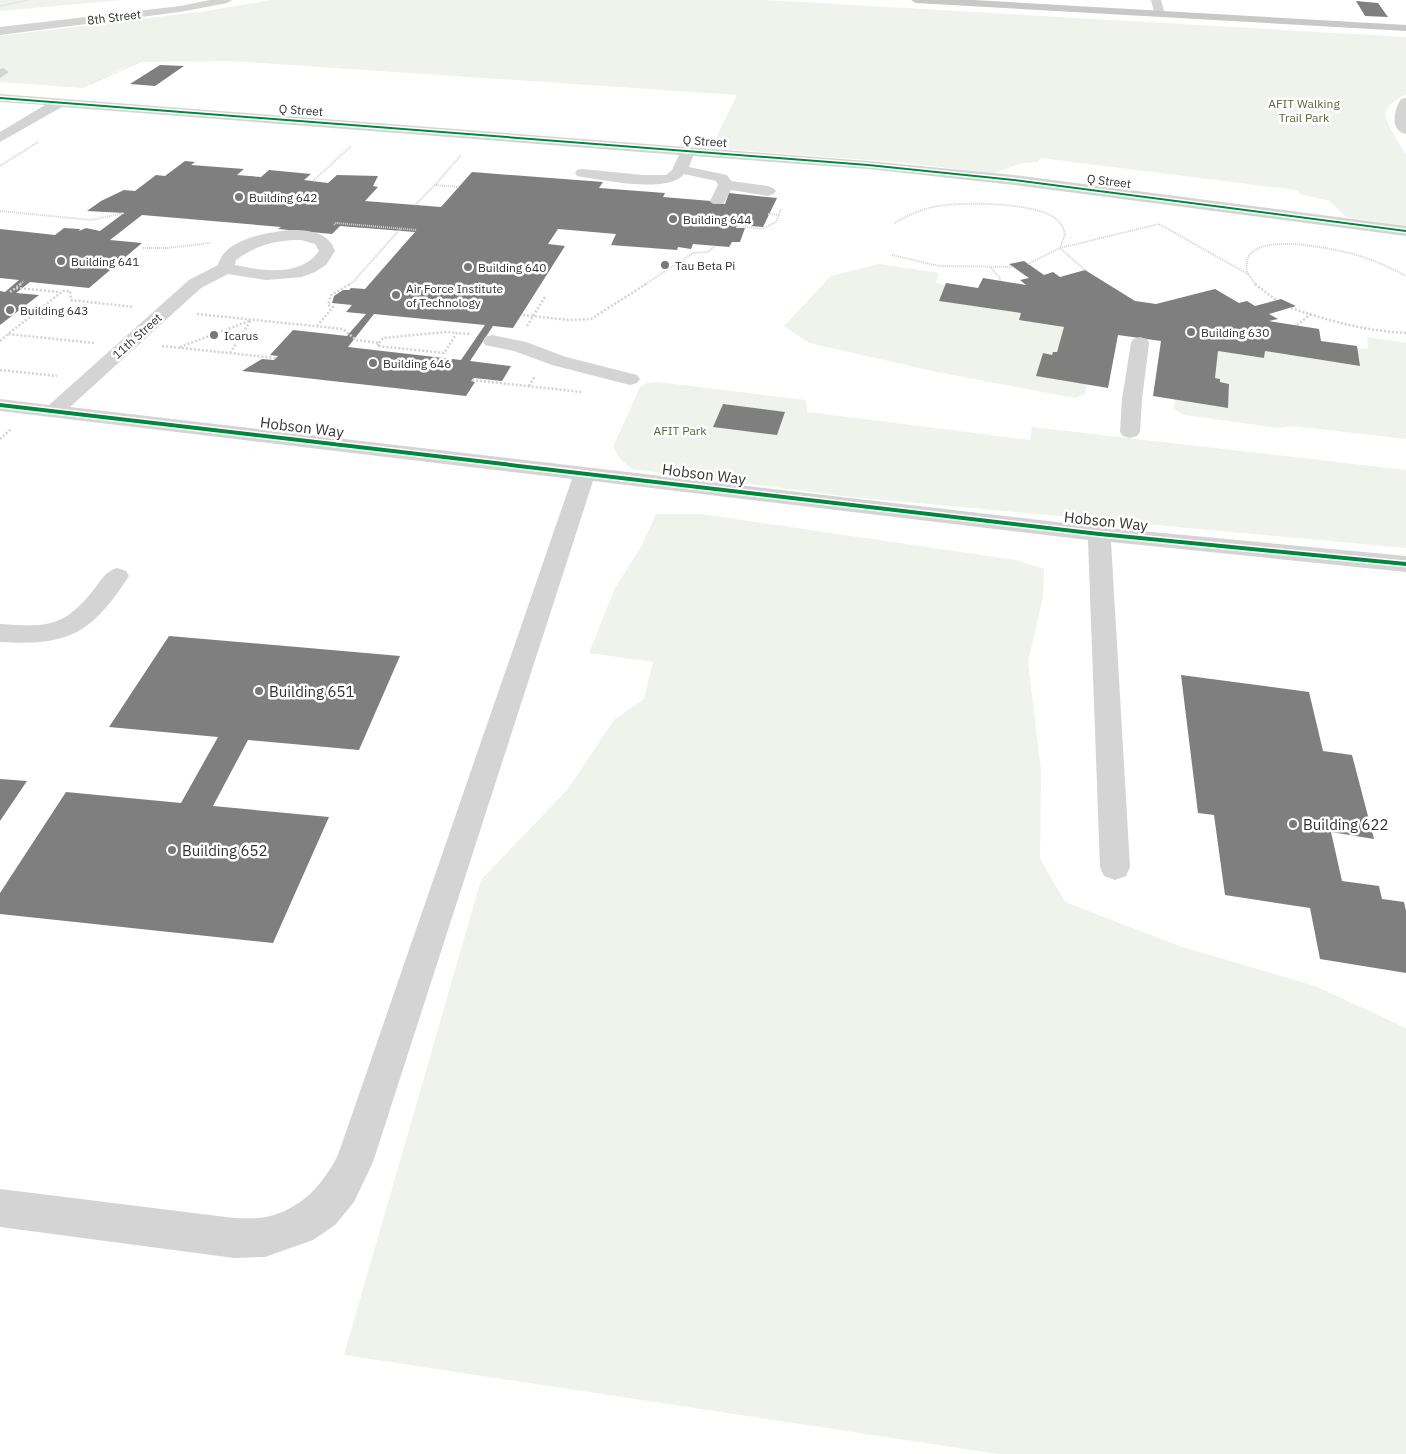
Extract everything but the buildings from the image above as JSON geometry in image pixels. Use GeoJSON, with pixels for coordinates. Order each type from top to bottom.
{"type":"FeatureCollection","features":[{"type":"Feature","properties":{"kind":"main road"},"geometry":{"type":"LineString","coordinates":[[916,0],[1406,28]]}},
{"type":"Feature","properties":{"kind":"street"},"geometry":{"type":"LineString","coordinates":[[84,9],[211,0]]}},
{"type":"Feature","properties":{"kind":"street","name":"8th Street"},"geometry":{"type":"LineString","coordinates":[[0,31],[31,19],[180,9],[226,0]]}},
{"type":"Feature","properties":{"kind":"street"},"geometry":{"type":"LineString","coordinates":[[1156,0],[1159,14]]}},
{"type":"Feature","properties":{"kind":"street"},"geometry":{"type":"LineString","coordinates":[[126,4],[195,1]]}},
{"type":"Feature","properties":{"kind":"street"},"geometry":{"type":"LineString","coordinates":[[0,22],[152,8],[195,1]]}},
{"type":"Feature","properties":{"kind":"street","name":"Q Street"},"geometry":{"type":"LineString","coordinates":[[0,98],[687,150],[967,175],[1406,231]]}},
{"type":"Feature","properties":{"kind":"street"},"geometry":{"type":"LineString","coordinates":[[0,138],[60,102]]}},
{"type":"Feature","properties":{"kind":"street"},"geometry":{"type":"LineString","coordinates":[[1406,102],[1400,112],[1400,121],[1406,130]]}},
{"type":"Feature","properties":{"kind":"street"},"geometry":{"type":"LineString","coordinates":[[582,173],[652,186],[673,178],[687,150]]}},
{"type":"Feature","properties":{"kind":"street"},"geometry":{"type":"LineString","coordinates":[[679,169],[718,176],[724,179],[726,185],[718,201]]}},
{"type":"Feature","properties":{"kind":"street"},"geometry":{"type":"LineString","coordinates":[[726,185],[759,192]]}},
{"type":"Feature","properties":{"kind":"street"},"geometry":{"type":"LineString","coordinates":[[291,235],[312,237],[324,243],[327,251],[325,256],[314,266],[290,274],[264,276],[226,268],[228,258],[239,250],[271,237],[291,235]]}},
{"type":"Feature","properties":{"kind":"street","name":"11th Street"},"geometry":{"type":"LineString","coordinates":[[54,412],[126,344],[195,284],[226,268]]}},
{"type":"Feature","properties":{"kind":"street"},"geometry":{"type":"LineString","coordinates":[[492,341],[506,342],[533,350],[559,361],[630,379]]}},
{"type":"Feature","properties":{"kind":"street"},"geometry":{"type":"LineString","coordinates":[[1130,432],[1132,399],[1140,343]]}},
{"type":"Feature","properties":{"kind":"street","name":"Hobson Way"},"geometry":{"type":"LineString","coordinates":[[0,405],[1099,534],[1406,564]]}},
{"type":"Feature","properties":{"kind":"street"},"geometry":{"type":"LineString","coordinates":[[0,1208],[234,1238],[265,1237],[299,1226],[321,1211],[341,1189],[357,1153],[584,474]]}},
{"type":"Feature","properties":{"kind":"street"},"geometry":{"type":"LineString","coordinates":[[1099,534],[1115,867]]}},
{"type":"Feature","properties":{"kind":"street"},"geometry":{"type":"LineString","coordinates":[[0,633],[33,636],[48,634],[76,624],[96,606],[118,576]]}},
{"type":"Feature","properties":{"kind":"path"},"geometry":{"type":"LineString","coordinates":[[0,6],[29,0]]}},
{"type":"Feature","properties":{"kind":"path"},"geometry":{"type":"LineString","coordinates":[[60,102],[113,73],[140,62]]}},
{"type":"Feature","properties":{"kind":"path"},"geometry":{"type":"LineString","coordinates":[[415,205],[479,135]]}},
{"type":"Feature","properties":{"kind":"path"},"geometry":{"type":"LineString","coordinates":[[435,185],[459,187]]}},
{"type":"Feature","properties":{"kind":"path"},"geometry":{"type":"LineString","coordinates":[[895,223],[911,214],[938,206],[982,203],[1016,206],[1039,211],[1058,222],[1066,235],[1060,248]]}},
{"type":"Feature","properties":{"kind":"path"},"geometry":{"type":"LineString","coordinates":[[737,226],[762,229],[776,222],[782,206]]}},
{"type":"Feature","properties":{"kind":"path"},"geometry":{"type":"LineString","coordinates":[[0,211],[92,220],[124,213]]}},
{"type":"Feature","properties":{"kind":"path"},"geometry":{"type":"LineString","coordinates":[[768,214],[778,215]]}},
{"type":"Feature","properties":{"kind":"path"},"geometry":{"type":"LineString","coordinates":[[331,229],[336,223],[417,230]]}},
{"type":"Feature","properties":{"kind":"path"},"geometry":{"type":"LineString","coordinates":[[1028,264],[1060,248],[1159,224],[1248,274],[1257,286],[1276,300]]}},
{"type":"Feature","properties":{"kind":"path"},"geometry":{"type":"LineString","coordinates":[[317,326],[333,307],[328,305],[331,294],[353,282],[400,228]]}},
{"type":"Feature","properties":{"kind":"path"},"geometry":{"type":"LineString","coordinates":[[143,248],[167,248],[211,243]]}},
{"type":"Feature","properties":{"kind":"path"},"geometry":{"type":"LineString","coordinates":[[1248,274],[1247,256],[1252,252],[1270,246],[1294,244],[1316,246],[1359,256],[1406,276]]}},
{"type":"Feature","properties":{"kind":"path"},"geometry":{"type":"LineString","coordinates":[[523,315],[569,320],[591,319],[693,253],[708,252],[713,250],[715,246]]}},
{"type":"Feature","properties":{"kind":"path"},"geometry":{"type":"LineString","coordinates":[[1060,248],[1085,270]]}},
{"type":"Feature","properties":{"kind":"path"},"geometry":{"type":"LineString","coordinates":[[892,255],[939,266],[1014,268]]}},
{"type":"Feature","properties":{"kind":"path"},"geometry":{"type":"LineString","coordinates":[[991,268],[1000,278],[1000,281]]}},
{"type":"Feature","properties":{"kind":"path"},"geometry":{"type":"LineString","coordinates":[[10,292],[24,281]]}},
{"type":"Feature","properties":{"kind":"path"},"geometry":{"type":"LineString","coordinates":[[16,288],[70,292],[71,300],[343,329],[356,340],[379,343]]}},
{"type":"Feature","properties":{"kind":"path"},"geometry":{"type":"LineString","coordinates":[[0,340],[61,292]]}},
{"type":"Feature","properties":{"kind":"path"},"geometry":{"type":"LineString","coordinates":[[533,350],[536,344],[527,326],[545,297]]}},
{"type":"Feature","properties":{"kind":"path"},"geometry":{"type":"LineString","coordinates":[[1291,308],[1352,327],[1406,333]]}},
{"type":"Feature","properties":{"kind":"path"},"geometry":{"type":"LineString","coordinates":[[1297,326],[1311,314]]}},
{"type":"Feature","properties":{"kind":"path"},"geometry":{"type":"LineString","coordinates":[[180,348],[252,320]]}},
{"type":"Feature","properties":{"kind":"path"},"geometry":{"type":"LineString","coordinates":[[230,353],[252,320]]}},
{"type":"Feature","properties":{"kind":"path"},"geometry":{"type":"LineString","coordinates":[[458,333],[444,352],[377,346],[383,338],[447,332],[458,333],[492,341]]}},
{"type":"Feature","properties":{"kind":"path"},"geometry":{"type":"LineString","coordinates":[[8,334],[276,358]]}},
{"type":"Feature","properties":{"kind":"path"},"geometry":{"type":"LineString","coordinates":[[0,370],[62,377]]}},
{"type":"Feature","properties":{"kind":"path"},"geometry":{"type":"LineString","coordinates":[[472,380],[585,392]]}},
{"type":"Feature","properties":{"kind":"green space"},"geometry":{"type":"Polygon","coordinates":[[[0,0],[124,0],[0,11],[0,0]]]}},
{"type":"Feature","properties":{"kind":"green space","name":"AFIT Walking Trail Park"},"geometry":{"type":"Polygon","coordinates":[[[271,0],[766,0],[1406,37],[1406,94],[1389,105],[1385,114],[1388,124],[1406,155],[1406,226],[1346,217],[1330,201],[1300,194],[1297,190],[1041,158],[1038,162],[1022,163],[994,173],[894,162],[721,149],[717,136],[737,95],[232,61],[140,62],[121,69],[83,88],[0,82],[0,36],[207,11],[271,0]]]}},
{"type":"Feature","properties":{"kind":"green space"},"geometry":{"type":"Polygon","coordinates":[[[879,264],[939,273],[936,283],[946,285],[940,301],[1021,313],[1064,327],[1057,352],[1053,352],[1052,355],[1043,353],[1087,384],[1085,394],[1075,398],[937,372],[809,343],[784,326],[831,276],[879,264]]]}},
{"type":"Feature","properties":{"kind":"green space"},"geometry":{"type":"Polygon","coordinates":[[[1367,337],[1406,343],[1406,439],[1293,426],[1279,428],[1184,415],[1174,409],[1175,399],[1228,408],[1229,384],[1220,382],[1220,379],[1215,378],[1218,351],[1264,358],[1265,351],[1359,366],[1357,348],[1368,349],[1367,337]]]}},
{"type":"Feature","properties":{"kind":"green space","name":"AFIT Park"},"geometry":{"type":"Polygon","coordinates":[[[658,382],[806,400],[807,412],[1030,440],[1032,427],[1406,470],[1406,548],[852,497],[632,469],[621,460],[613,447],[640,387],[647,383],[658,382]]]}},
{"type":"Feature","properties":{"kind":"green space"},"geometry":{"type":"Polygon","coordinates":[[[656,514],[701,514],[1016,560],[1044,569],[1043,597],[1028,662],[1041,771],[1040,858],[1065,902],[1179,946],[1315,986],[1406,1028],[1406,1454],[998,1454],[344,1355],[481,880],[568,789],[614,720],[644,699],[653,662],[589,653],[615,588],[641,547],[656,514]]]}},
{"type":"Feature","properties":{"kind":"cycle path"},"geometry":{"type":"LineString","coordinates":[[0,98],[868,165],[1014,180],[1406,231]]}},
{"type":"Feature","properties":{"kind":"cycle path"},"geometry":{"type":"LineString","coordinates":[[0,405],[1099,534],[1406,564]]}},
{"type":"Feature","properties":{"kind":"place","name":"Building 642"},"geometry":{"type":"Point","coordinates":[239,197]}},
{"type":"Feature","properties":{"kind":"place","name":"Building 644"},"geometry":{"type":"Point","coordinates":[673,219]}},
{"type":"Feature","properties":{"kind":"place","name":"Building 641"},"geometry":{"type":"Point","coordinates":[61,261]}},
{"type":"Feature","properties":{"kind":"place","name":"Tau Beta Pi"},"geometry":{"type":"Point","coordinates":[665,265]}},
{"type":"Feature","properties":{"kind":"place","name":"Building 640"},"geometry":{"type":"Point","coordinates":[468,267]}},
{"type":"Feature","properties":{"kind":"place","name":"Air Force Institute of Technology"},"geometry":{"type":"Point","coordinates":[396,295]}},
{"type":"Feature","properties":{"kind":"place","name":"Building 643"},"geometry":{"type":"Point","coordinates":[10,310]}},
{"type":"Feature","properties":{"kind":"place","name":"Building 630"},"geometry":{"type":"Point","coordinates":[1191,332]}},
{"type":"Feature","properties":{"kind":"place","name":"Icarus"},"geometry":{"type":"Point","coordinates":[214,335]}},
{"type":"Feature","properties":{"kind":"place","name":"Building 646"},"geometry":{"type":"Point","coordinates":[373,363]}},
{"type":"Feature","properties":{"kind":"place","name":"Building 651"},"geometry":{"type":"Point","coordinates":[259,691]}},
{"type":"Feature","properties":{"kind":"place","name":"Building 622"},"geometry":{"type":"Point","coordinates":[1293,824]}},
{"type":"Feature","properties":{"kind":"place","name":"Building 652"},"geometry":{"type":"Point","coordinates":[172,850]}}]}
